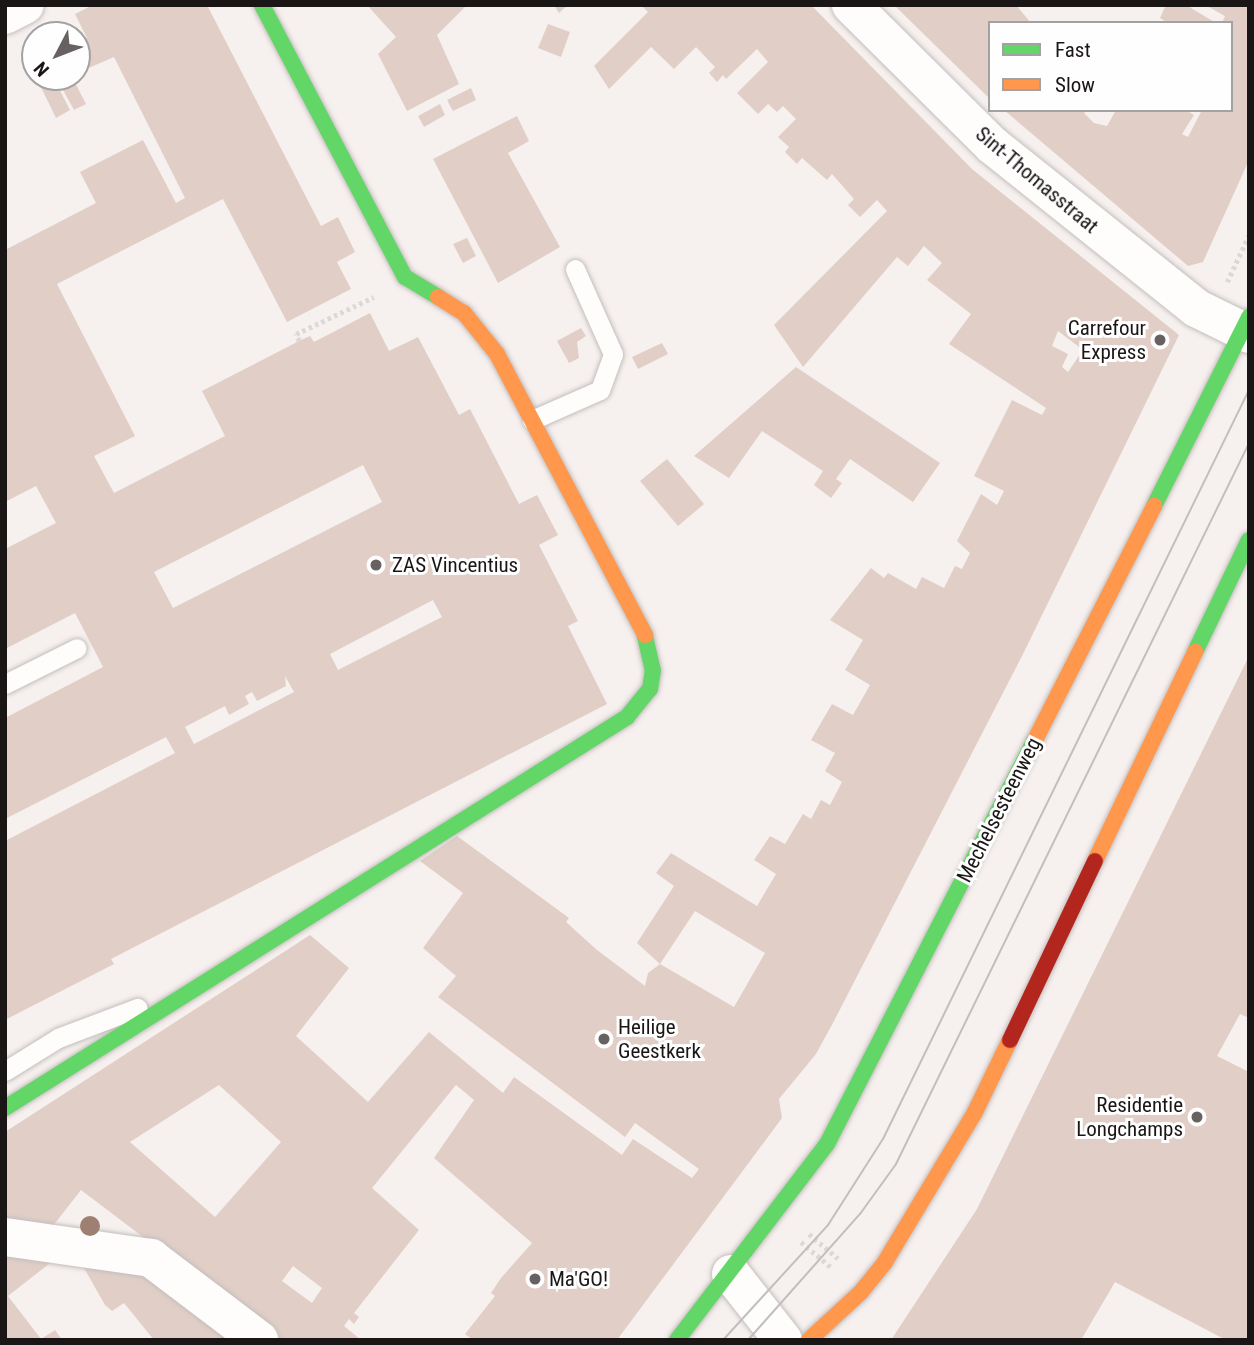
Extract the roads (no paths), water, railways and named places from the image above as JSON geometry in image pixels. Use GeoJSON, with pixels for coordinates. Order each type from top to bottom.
{"type":"FeatureCollection","features":[{"type":"Feature","properties":{"kind":"main road"},"geometry":{"type":"LineString","coordinates":[[5,1108],[564,758],[627,717],[650,689],[653,671],[647,639],[532,420],[475,323],[405,277],[262,5]]}},
{"type":"Feature","properties":{"kind":"main road","name":"Mechelsesteenweg"},"geometry":{"type":"LineString","coordinates":[[677,1340],[732,1274],[855,1096],[1247,327]]}},
{"type":"Feature","properties":{"kind":"main road"},"geometry":{"type":"LineString","coordinates":[[809,1340],[865,1288],[909,1227],[975,1112],[1249,540]]}},
{"type":"Feature","properties":{"kind":"street"},"geometry":{"type":"LineString","coordinates":[[5,15],[25,5]]}},
{"type":"Feature","properties":{"kind":"street","name":"Sint-Thomasstraat"},"geometry":{"type":"LineString","coordinates":[[851,5],[992,145],[1183,299],[1247,327]]}},
{"type":"Feature","properties":{"kind":"street"},"geometry":{"type":"LineString","coordinates":[[5,1237],[151,1258],[259,1340]]}},
{"type":"Feature","properties":{"kind":"street"},"geometry":{"type":"LineString","coordinates":[[732,1274],[783,1340]]}},
{"type":"Feature","properties":{"kind":"lane"},"geometry":{"type":"LineString","coordinates":[[532,420],[600,390],[613,354],[575,269]]}},
{"type":"Feature","properties":{"kind":"lane"},"geometry":{"type":"LineString","coordinates":[[5,684],[77,648]]}},
{"type":"Feature","properties":{"kind":"lane"},"geometry":{"type":"LineString","coordinates":[[5,1071],[58,1038],[200,985]]}},
{"type":"Feature","properties":{"kind":"tram line"},"geometry":{"type":"LineString","coordinates":[[723,1340],[828,1225],[883,1139],[1249,390]]}},
{"type":"Feature","properties":{"kind":"tram line"},"geometry":{"type":"LineString","coordinates":[[748,1340],[860,1214],[896,1164],[1249,443]]}},
{"type":"Feature","properties":{"kind":"place","name":"Carrefour Express"},"geometry":{"type":"Point","coordinates":[1160,340]}},
{"type":"Feature","properties":{"kind":"place","name":"ZAS Vincentius"},"geometry":{"type":"Point","coordinates":[376,565]}},
{"type":"Feature","properties":{"kind":"place","name":"Heilige Geestkerk"},"geometry":{"type":"Point","coordinates":[604,1039]}},
{"type":"Feature","properties":{"kind":"place","name":"Residentie Longchamps"},"geometry":{"type":"Point","coordinates":[1197,1117]}},
{"type":"Feature","properties":{"kind":"place","name":"Ma'GO!"},"geometry":{"type":"Point","coordinates":[535,1279]}}]}
